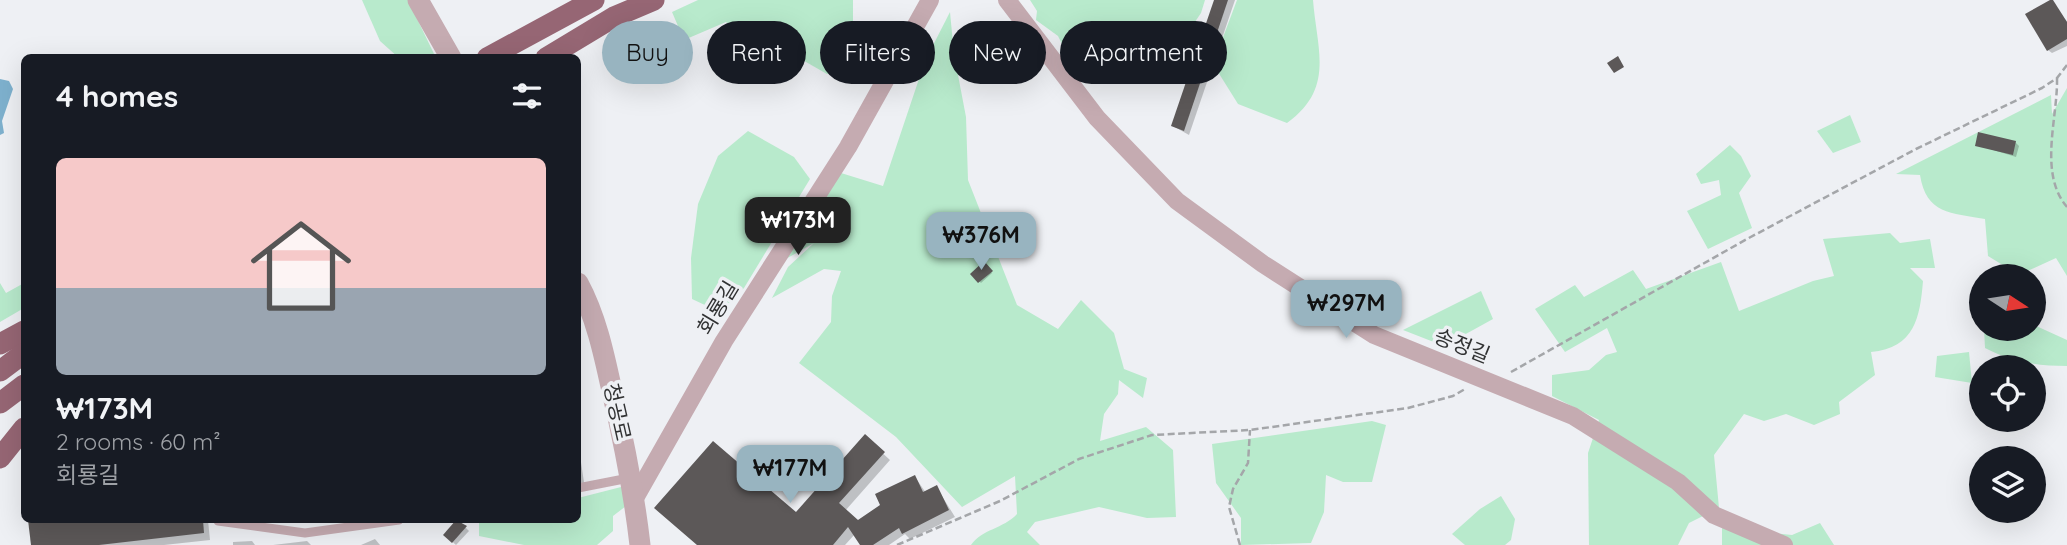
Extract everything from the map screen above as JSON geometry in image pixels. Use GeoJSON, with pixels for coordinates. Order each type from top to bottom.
{"type":"FeatureCollection","features":[{"type":"Feature","properties":{"kind":"highway"},"geometry":{"type":"LineString","coordinates":[[493,54],[594,0]]}},
{"type":"Feature","properties":{"kind":"highway"},"geometry":{"type":"LineString","coordinates":[[553,54],[614,18],[654,0]]}},
{"type":"Feature","properties":{"kind":"highway"},"geometry":{"type":"LineString","coordinates":[[0,344],[21,333]]}},
{"type":"Feature","properties":{"kind":"highway"},"geometry":{"type":"LineString","coordinates":[[0,358],[21,342]]}},
{"type":"Feature","properties":{"kind":"highway"},"geometry":{"type":"LineString","coordinates":[[0,371],[21,355]]}},
{"type":"Feature","properties":{"kind":"highway"},"geometry":{"type":"LineString","coordinates":[[0,403],[21,387]]}},
{"type":"Feature","properties":{"kind":"highway"},"geometry":{"type":"LineString","coordinates":[[0,436],[21,418]]}},
{"type":"Feature","properties":{"kind":"highway"},"geometry":{"type":"LineString","coordinates":[[0,458],[21,432]]}},
{"type":"Feature","properties":{"kind":"street"},"geometry":{"type":"LineString","coordinates":[[418,0],[448,54]]}},
{"type":"Feature","properties":{"kind":"street","name":"회룡길"},"geometry":{"type":"LineString","coordinates":[[633,488],[808,204],[848,147],[930,0]]}},
{"type":"Feature","properties":{"kind":"street","name":"송정길"},"geometry":{"type":"LineString","coordinates":[[1007,0],[1097,118],[1177,201],[1263,264],[1374,335],[1573,416],[1678,482],[1714,515],[1784,545]]}},
{"type":"Feature","properties":{"kind":"street","name":"청공로"},"geometry":{"type":"LineString","coordinates":[[581,288],[590,305],[633,488],[640,545]]}},
{"type":"Feature","properties":{"kind":"lane"},"geometry":{"type":"LineString","coordinates":[[581,488],[633,488]]}},
{"type":"Feature","properties":{"kind":"lane"},"geometry":{"type":"LineString","coordinates":[[232,523],[305,533],[377,523]]}},
{"type":"Feature","properties":{"kind":"path"},"geometry":{"type":"LineString","coordinates":[[897,545],[1000,500],[1079,459],[1152,435],[1250,430],[1408,408],[1453,396],[1483,379],[1513,372],[1747,239],[2057,78],[2067,65]]}},
{"type":"Feature","properties":{"kind":"path"},"geometry":{"type":"LineString","coordinates":[[2057,78],[2052,132],[2053,173],[2060,199],[2067,207]]}},
{"type":"Feature","properties":{"kind":"path"},"geometry":{"type":"LineString","coordinates":[[1240,545],[1229,507],[1233,489],[1248,463],[1250,430]]}},
{"type":"Feature","properties":{"kind":"green space"},"geometry":{"type":"Polygon","coordinates":[[[362,0],[408,0],[434,54],[395,54],[380,41],[362,0]]]}},
{"type":"Feature","properties":{"kind":"green space"},"geometry":{"type":"Polygon","coordinates":[[[698,0],[853,0],[853,21],[820,21],[820,70],[806,62],[806,21],[707,21],[707,30],[693,36],[693,21],[676,21],[672,12],[698,0]]]}},
{"type":"Feature","properties":{"kind":"green space"},"geometry":{"type":"Polygon","coordinates":[[[1030,0],[1205,0],[1196,21],[1060,21],[1060,40],[1046,27],[1046,21],[1036,20],[1037,11],[1030,0]]]}},
{"type":"Feature","properties":{"kind":"green space"},"geometry":{"type":"Polygon","coordinates":[[[1237,0],[1313,0],[1320,67],[1317,82],[1312,96],[1302,110],[1287,123],[1238,104],[1226,84],[1227,27],[1237,0]]]}},
{"type":"Feature","properties":{"kind":"green space"},"geometry":{"type":"Polygon","coordinates":[[[950,12],[949,84],[960,84],[966,117],[968,180],[1017,305],[1058,329],[1081,300],[1114,333],[1124,369],[1147,378],[1143,398],[1119,380],[1118,394],[1104,414],[1100,441],[1146,427],[1173,450],[1176,517],[1147,518],[1099,507],[1035,522],[1027,532],[1040,545],[971,545],[1017,514],[1015,476],[962,507],[896,437],[799,363],[831,322],[832,296],[841,271],[824,269],[772,298],[788,267],[814,243],[784,260],[841,173],[883,186],[917,84],[935,84],[935,41],[950,12]]]}},
{"type":"Feature","properties":{"kind":"green space"},"geometry":{"type":"Polygon","coordinates":[[[2067,88],[2067,276],[2056,258],[2043,264],[2001,264],[1988,256],[1985,219],[1942,209],[1928,197],[1920,175],[1896,174],[2051,95],[2052,114],[2067,88]]]}},
{"type":"Feature","properties":{"kind":"green space"},"geometry":{"type":"Polygon","coordinates":[[[1850,115],[1861,142],[1833,153],[1817,131],[1850,115]]]}},
{"type":"Feature","properties":{"kind":"green space"},"geometry":{"type":"Polygon","coordinates":[[[748,131],[794,157],[810,179],[744,288],[720,312],[692,299],[691,258],[698,204],[718,156],[748,131]]]}},
{"type":"Feature","properties":{"kind":"green space"},"geometry":{"type":"Polygon","coordinates":[[[1730,145],[1741,156],[1751,176],[1739,193],[1752,228],[1708,249],[1687,211],[1721,195],[1719,180],[1701,184],[1696,174],[1730,145]]]}},
{"type":"Feature","properties":{"kind":"green space"},"geometry":{"type":"Polygon","coordinates":[[[1890,233],[1900,243],[1930,239],[1935,268],[1910,268],[1923,281],[1917,318],[1906,337],[1897,344],[1871,352],[1875,375],[1839,402],[1840,414],[1814,425],[1786,414],[1764,421],[1744,414],[1714,455],[1719,508],[1689,523],[1678,545],[1589,545],[1588,453],[1599,420],[1552,396],[1552,375],[1589,370],[1606,355],[1617,352],[1607,328],[1565,352],[1535,309],[1575,285],[1584,297],[1633,270],[1646,289],[1721,262],[1739,311],[1813,281],[1834,276],[1823,239],[1890,233]]]}},
{"type":"Feature","properties":{"kind":"green space"},"geometry":{"type":"Polygon","coordinates":[[[0,283],[6,293],[21,285],[21,310],[0,322],[0,283]]]}},
{"type":"Feature","properties":{"kind":"green space"},"geometry":{"type":"Polygon","coordinates":[[[1481,291],[1493,319],[1444,346],[1403,330],[1481,291]]]}},
{"type":"Feature","properties":{"kind":"green space"},"geometry":{"type":"Polygon","coordinates":[[[2046,330],[2067,340],[2067,366],[2046,365],[2046,355],[2001,355],[1985,348],[1985,341],[2046,341],[2046,330]]]}},
{"type":"Feature","properties":{"kind":"green space"},"geometry":{"type":"Polygon","coordinates":[[[1969,352],[1969,383],[1935,377],[1937,356],[1969,352]]]}},
{"type":"Feature","properties":{"kind":"green space"},"geometry":{"type":"Polygon","coordinates":[[[1372,421],[1386,425],[1372,482],[1343,482],[1326,475],[1324,512],[1311,543],[1241,545],[1241,518],[1216,483],[1212,444],[1372,421]]]}},
{"type":"Feature","properties":{"kind":"green space"},"geometry":{"type":"Polygon","coordinates":[[[625,486],[626,506],[613,516],[613,531],[597,545],[524,545],[479,536],[479,523],[581,523],[581,497],[625,486]]]}},
{"type":"Feature","properties":{"kind":"green space"},"geometry":{"type":"Polygon","coordinates":[[[1501,496],[1515,519],[1511,540],[1505,545],[1465,545],[1452,534],[1480,509],[1501,496]]]}},
{"type":"Feature","properties":{"kind":"green space"},"geometry":{"type":"Polygon","coordinates":[[[1820,523],[1834,545],[1722,545],[1722,528],[1792,535],[1820,523]]]}},
{"type":"Feature","properties":{"kind":"water"},"geometry":{"type":"Polygon","coordinates":[[[0,79],[9,81],[13,89],[2,121],[4,133],[0,135],[0,79]]]}},
{"type":"Feature","properties":{"kind":"building"},"geometry":{"type":"Polygon","coordinates":[[[1214,0],[1228,0],[1221,21],[1207,21],[1214,0]]]}},
{"type":"Feature","properties":{"kind":"building"},"geometry":{"type":"Polygon","coordinates":[[[2053,0],[2067,22],[2067,39],[2047,51],[2025,14],[2053,0]]]}},
{"type":"Feature","properties":{"kind":"building"},"geometry":{"type":"Polygon","coordinates":[[[1618,56],[1624,67],[1614,73],[1607,63],[1618,56]]]}},
{"type":"Feature","properties":{"kind":"building"},"geometry":{"type":"Polygon","coordinates":[[[1185,84],[1200,84],[1184,131],[1171,126],[1185,84]]]}},
{"type":"Feature","properties":{"kind":"building"},"geometry":{"type":"Polygon","coordinates":[[[1978,132],[2016,141],[2013,155],[1975,146],[1978,132]]]}},
{"type":"Feature","properties":{"kind":"building"},"geometry":{"type":"Polygon","coordinates":[[[984,261],[993,271],[978,283],[970,274],[984,261]]]}},
{"type":"Feature","properties":{"kind":"building"},"geometry":{"type":"Polygon","coordinates":[[[865,434],[885,452],[839,503],[858,520],[880,505],[875,494],[915,475],[923,492],[937,485],[949,510],[902,534],[899,528],[873,545],[860,545],[848,527],[833,545],[697,545],[654,508],[713,441],[796,512],[865,434]]]}},
{"type":"Feature","properties":{"kind":"building"},"geometry":{"type":"Polygon","coordinates":[[[28,523],[203,523],[204,533],[99,545],[31,545],[28,523]]]}},
{"type":"Feature","properties":{"kind":"building"},"geometry":{"type":"Polygon","coordinates":[[[453,523],[467,526],[452,543],[443,535],[453,523]]]}}]}
